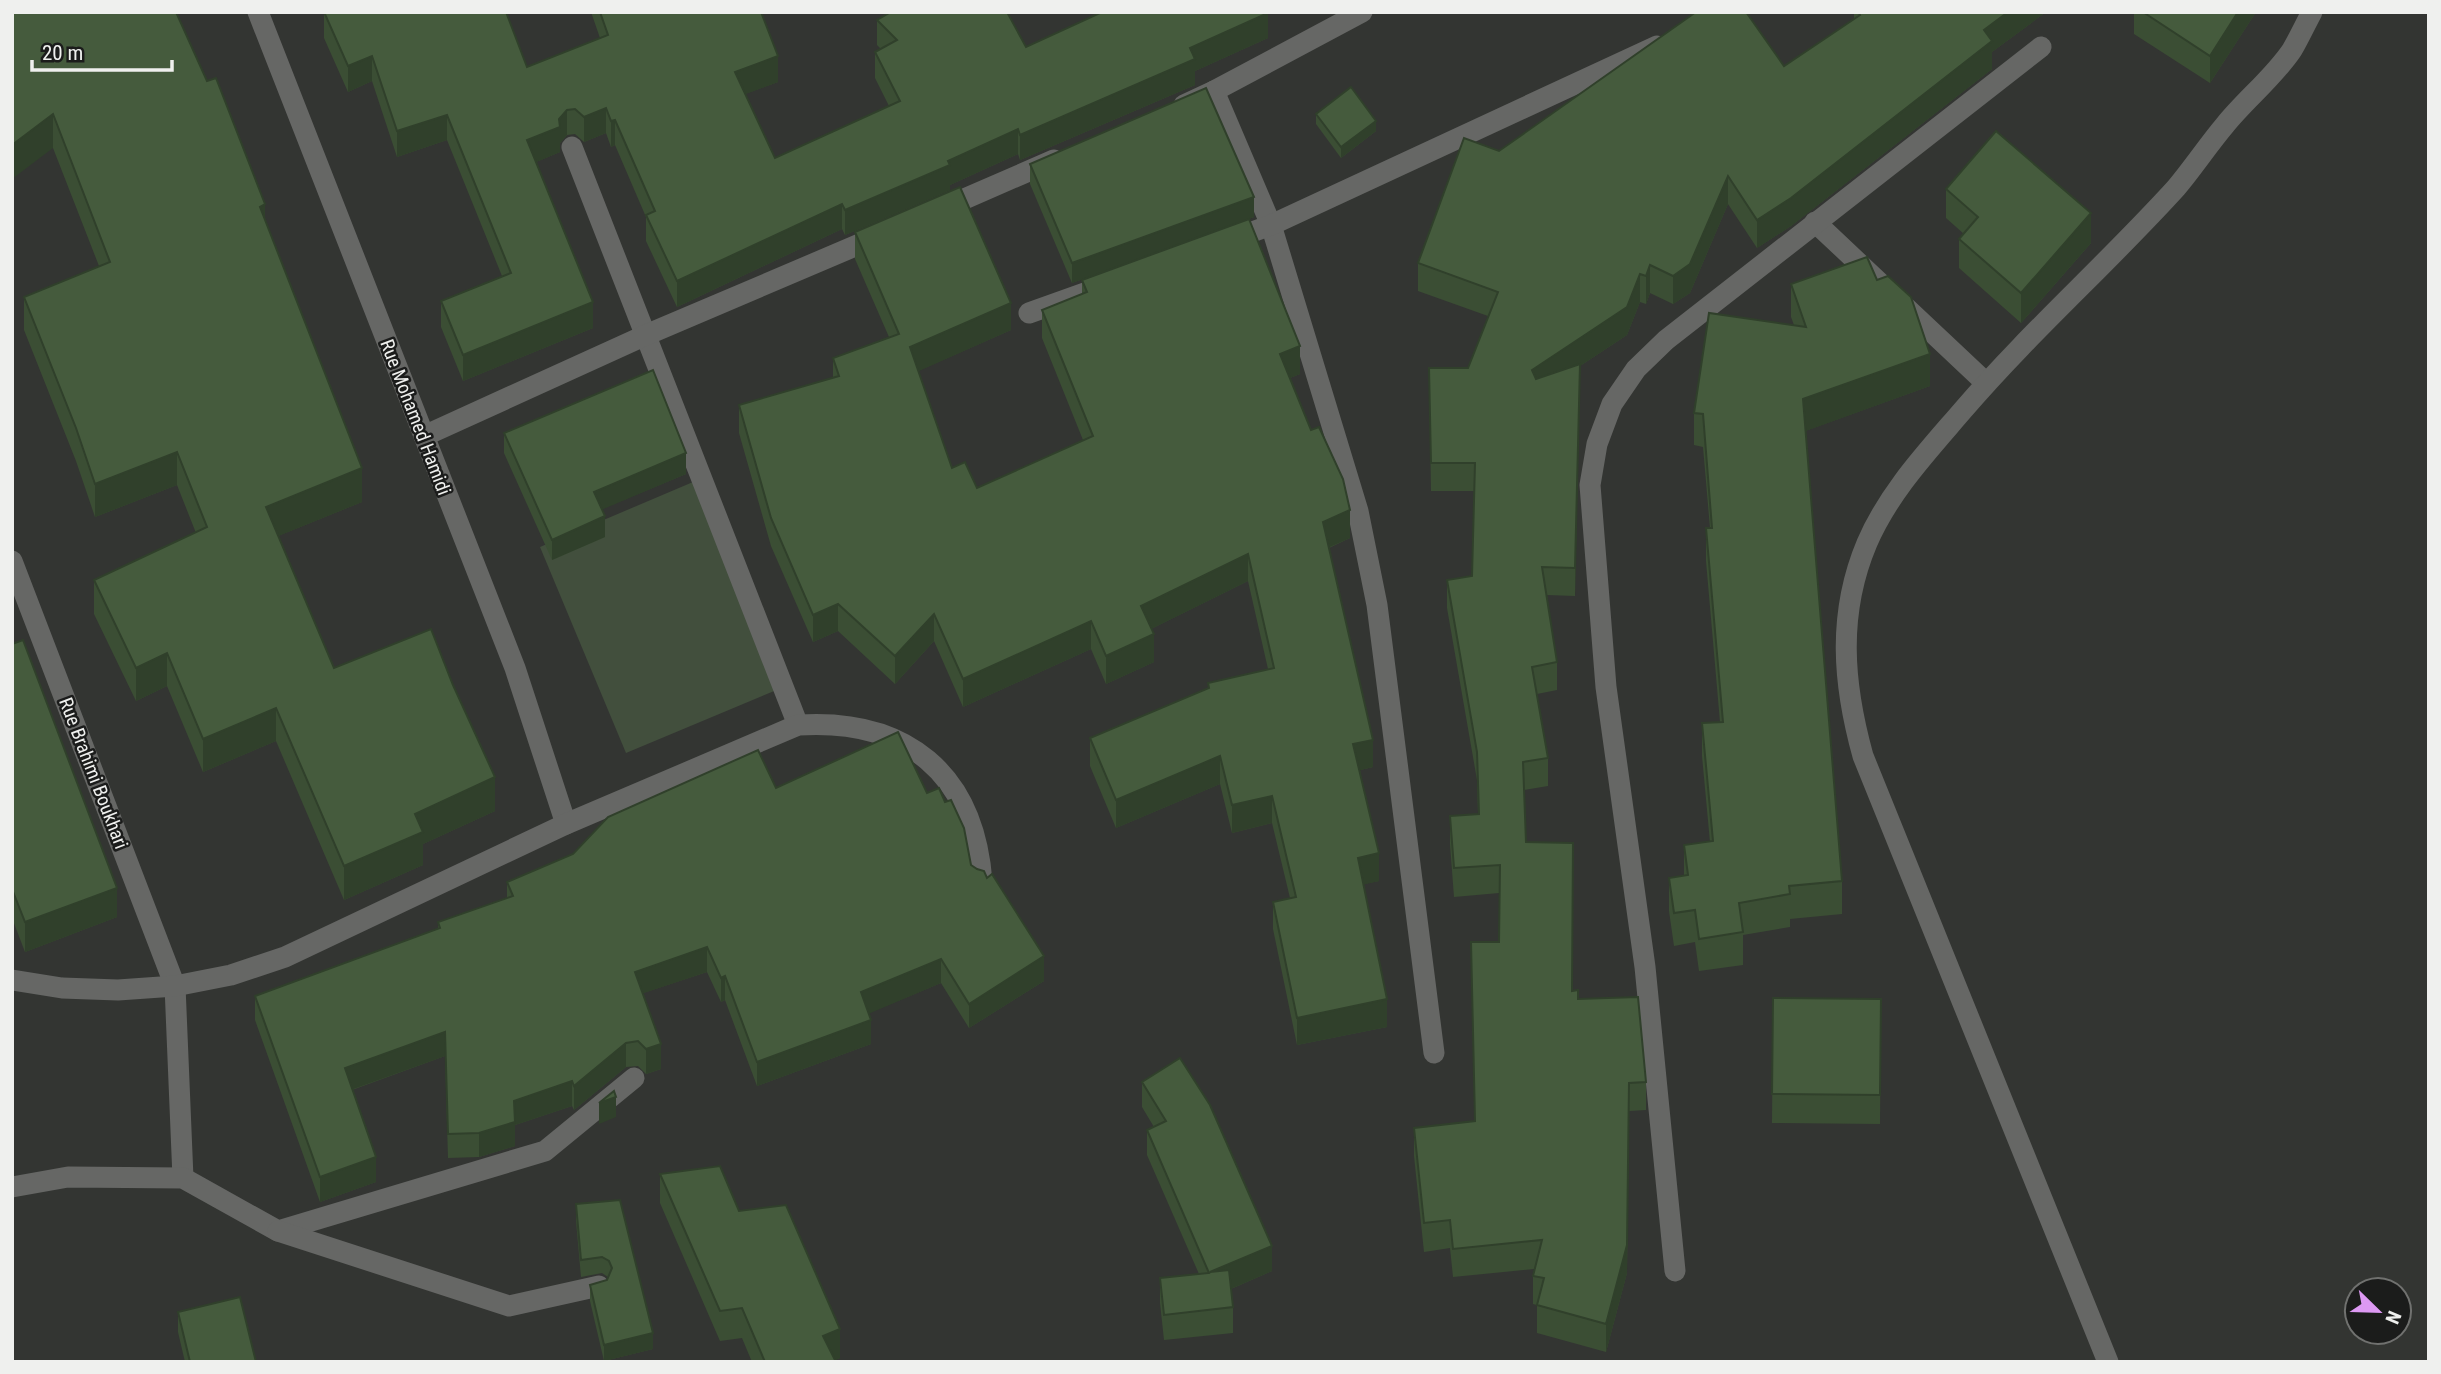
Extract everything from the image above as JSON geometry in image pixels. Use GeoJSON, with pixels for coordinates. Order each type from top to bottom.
{"type":"FeatureCollection","features":[{"type":"Feature","properties":{"kind":"street","name":"Rue Mohamed Hamidi"},"geometry":{"type":"LineString","coordinates":[[258,12],[515,668],[566,824]]}},
{"type":"Feature","properties":{"kind":"street"},"geometry":{"type":"LineString","coordinates":[[1164,113],[1214,91],[1362,12]]}},
{"type":"Feature","properties":{"kind":"street"},"geometry":{"type":"LineString","coordinates":[[2108,1362],[1863,756],[1852,714],[1846,672],[1846,629],[1853,586],[1871,535],[1886,506],[1911,470],[1986,383],[2176,187],[2225,124],[2291,51],[2312,12]]}},
{"type":"Feature","properties":{"kind":"street"},"geometry":{"type":"LineString","coordinates":[[1208,249],[1271,225],[1662,43]]}},
{"type":"Feature","properties":{"kind":"street"},"geometry":{"type":"LineString","coordinates":[[1675,1271],[1645,967],[1606,687],[1590,485],[1597,444],[1612,404],[1636,369],[1666,340],[2042,47]]}},
{"type":"Feature","properties":{"kind":"street"},"geometry":{"type":"LineString","coordinates":[[1214,91],[1271,225],[1369,558],[1434,1053]]}},
{"type":"Feature","properties":{"kind":"street"},"geometry":{"type":"LineString","coordinates":[[572,147],[798,725]]}},
{"type":"Feature","properties":{"kind":"street"},"geometry":{"type":"LineString","coordinates":[[924,216],[1076,151]]}},
{"type":"Feature","properties":{"kind":"street"},"geometry":{"type":"LineString","coordinates":[[1815,222],[1986,383]]}},
{"type":"Feature","properties":{"kind":"street"},"geometry":{"type":"LineString","coordinates":[[424,436],[646,335],[899,227]]}},
{"type":"Feature","properties":{"kind":"street"},"geometry":{"type":"LineString","coordinates":[[1030,313],[1118,281]]}},
{"type":"Feature","properties":{"kind":"street","name":"Rue Brahimi Boukhari"},"geometry":{"type":"LineString","coordinates":[[12,561],[175,986],[183,1178]]}},
{"type":"Feature","properties":{"kind":"street"},"geometry":{"type":"LineString","coordinates":[[12,980],[62,988],[118,990],[175,986],[231,975],[285,957],[566,824],[798,725],[849,725],[889,735],[938,770],[958,794],[971,822],[980,851],[982,882]]}},
{"type":"Feature","properties":{"kind":"street"},"geometry":{"type":"LineString","coordinates":[[278,1231],[545,1152],[634,1078]]}},
{"type":"Feature","properties":{"kind":"street"},"geometry":{"type":"LineString","coordinates":[[12,1187],[68,1177],[183,1178],[278,1231],[509,1306],[599,1286]]}},
{"type":"Feature","properties":{"kind":"green space"},"geometry":{"type":"Polygon","coordinates":[[[693,482],[779,689],[626,753],[540,547],[693,482]]]}},
{"type":"Feature","properties":{"kind":"building"},"geometry":{"type":"Polygon","coordinates":[[[12,12],[176,12],[207,81],[216,78],[265,204],[260,207],[362,468],[266,507],[334,668],[431,629],[495,777],[415,814],[423,832],[344,866],[276,708],[203,739],[167,653],[136,668],[94,580],[207,527],[177,452],[95,484],[76,428],[24,297],[110,262],[53,114],[12,145],[12,12]]]}},
{"type":"Feature","properties":{"kind":"building"},"geometry":{"type":"Polygon","coordinates":[[[324,12],[506,12],[527,67],[608,35],[600,12],[761,12],[778,56],[735,72],[775,158],[900,101],[875,52],[897,40],[877,20],[891,12],[1007,12],[1026,47],[1102,12],[1268,13],[1190,48],[1195,59],[1020,135],[1018,129],[948,161],[950,165],[845,210],[842,204],[677,281],[646,215],[655,211],[615,120],[611,121],[606,108],[584,117],[575,109],[567,110],[559,119],[560,127],[527,140],[593,302],[463,355],[441,301],[511,273],[447,115],[397,131],[372,56],[348,66],[324,12]]]}},
{"type":"Feature","properties":{"kind":"building"},"geometry":{"type":"Polygon","coordinates":[[[1696,12],[1746,12],[1784,66],[1860,15],[1858,12],[2008,12],[1984,30],[1992,41],[1791,198],[1757,220],[1728,176],[1690,264],[1673,276],[1650,265],[1646,276],[1640,274],[1627,307],[1532,370],[1536,379],[1580,364],[1575,568],[1542,567],[1557,662],[1532,667],[1548,758],[1523,762],[1526,842],[1573,843],[1572,991],[1578,990],[1578,999],[1638,997],[1646,1082],[1629,1083],[1627,1245],[1606,1324],[1537,1305],[1544,1278],[1533,1276],[1542,1240],[1453,1249],[1450,1220],[1424,1223],[1414,1128],[1475,1121],[1471,942],[1499,942],[1500,865],[1454,868],[1450,816],[1479,814],[1477,752],[1447,580],[1472,576],[1475,463],[1431,463],[1429,368],[1468,368],[1498,292],[1418,263],[1464,138],[1499,151],[1696,12]]]}},
{"type":"Feature","properties":{"kind":"building"},"geometry":{"type":"Polygon","coordinates":[[[2143,12],[2238,12],[2210,56],[2143,12]]]}},
{"type":"Feature","properties":{"kind":"building"},"geometry":{"type":"Polygon","coordinates":[[[1351,87],[1376,121],[1341,147],[1316,114],[1351,87]]]}},
{"type":"Feature","properties":{"kind":"building"},"geometry":{"type":"Polygon","coordinates":[[[1206,88],[1254,197],[1072,263],[1030,164],[1206,88]]]}},
{"type":"Feature","properties":{"kind":"building"},"geometry":{"type":"Polygon","coordinates":[[[1996,131],[2091,213],[2021,293],[1959,239],[1978,217],[1946,189],[1996,131]]]}},
{"type":"Feature","properties":{"kind":"building"},"geometry":{"type":"Polygon","coordinates":[[[960,187],[1011,303],[910,347],[952,468],[965,462],[977,488],[1093,436],[1042,310],[1087,292],[1082,280],[1249,219],[1300,346],[1280,354],[1311,430],[1319,427],[1343,479],[1350,510],[1323,522],[1373,740],[1353,744],[1379,853],[1358,858],[1387,999],[1297,1018],[1273,902],[1296,897],[1272,796],[1232,805],[1220,756],[1116,800],[1090,738],[1209,688],[1208,683],[1274,668],[1248,554],[1141,606],[1154,634],[1106,656],[1091,621],[963,679],[934,614],[895,656],[838,604],[813,615],[771,518],[739,405],[839,376],[833,358],[899,334],[855,232],[960,187]]]}},
{"type":"Feature","properties":{"kind":"building"},"geometry":{"type":"Polygon","coordinates":[[[1867,257],[1877,280],[1888,276],[1911,297],[1930,354],[1803,399],[1842,881],[1789,886],[1790,894],[1739,903],[1743,932],[1699,939],[1695,910],[1674,913],[1669,878],[1688,875],[1684,845],[1713,841],[1702,723],[1723,722],[1706,528],[1712,528],[1703,414],[1694,413],[1709,313],[1806,327],[1791,284],[1867,257]]]}},
{"type":"Feature","properties":{"kind":"building"},"geometry":{"type":"Polygon","coordinates":[[[653,370],[686,453],[594,492],[605,516],[552,540],[504,433],[653,370]]]}},
{"type":"Feature","properties":{"kind":"building"},"geometry":{"type":"Polygon","coordinates":[[[23,640],[117,888],[25,922],[12,889],[12,644],[23,640]]]}},
{"type":"Feature","properties":{"kind":"building"},"geometry":{"type":"Polygon","coordinates":[[[898,732],[927,793],[939,788],[945,802],[951,800],[964,828],[971,865],[984,871],[987,878],[992,874],[1044,956],[969,1004],[941,959],[861,992],[871,1020],[757,1062],[725,976],[721,978],[707,947],[635,972],[661,1044],[646,1049],[638,1041],[626,1043],[574,1086],[572,1081],[514,1101],[515,1122],[479,1133],[448,1134],[445,1032],[345,1068],[376,1157],[320,1177],[255,996],[440,928],[438,922],[513,896],[507,882],[573,854],[608,817],[758,750],[776,788],[898,732]]]}},
{"type":"Feature","properties":{"kind":"building"},"geometry":{"type":"Polygon","coordinates":[[[1773,998],[1881,999],[1880,1095],[1772,1094],[1773,998]]]}},
{"type":"Feature","properties":{"kind":"building"},"geometry":{"type":"Polygon","coordinates":[[[1180,1058],[1210,1105],[1272,1246],[1210,1272],[1229,1270],[1233,1307],[1164,1315],[1160,1278],[1209,1273],[1147,1130],[1166,1121],[1142,1082],[1180,1058]]]}},
{"type":"Feature","properties":{"kind":"building"},"geometry":{"type":"Polygon","coordinates":[[[614,1091],[616,1097],[599,1103],[614,1091]]]}},
{"type":"Feature","properties":{"kind":"building"},"geometry":{"type":"Polygon","coordinates":[[[720,1166],[739,1211],[786,1205],[840,1329],[823,1336],[836,1362],[765,1362],[742,1308],[720,1311],[660,1174],[720,1166]]]}},
{"type":"Feature","properties":{"kind":"building"},"geometry":{"type":"Polygon","coordinates":[[[620,1200],[653,1333],[604,1345],[590,1285],[607,1280],[612,1268],[609,1261],[602,1257],[581,1260],[576,1204],[620,1200]]]}},
{"type":"Feature","properties":{"kind":"building"},"geometry":{"type":"Polygon","coordinates":[[[240,1297],[256,1362],[190,1362],[178,1312],[240,1297]]]}}]}
